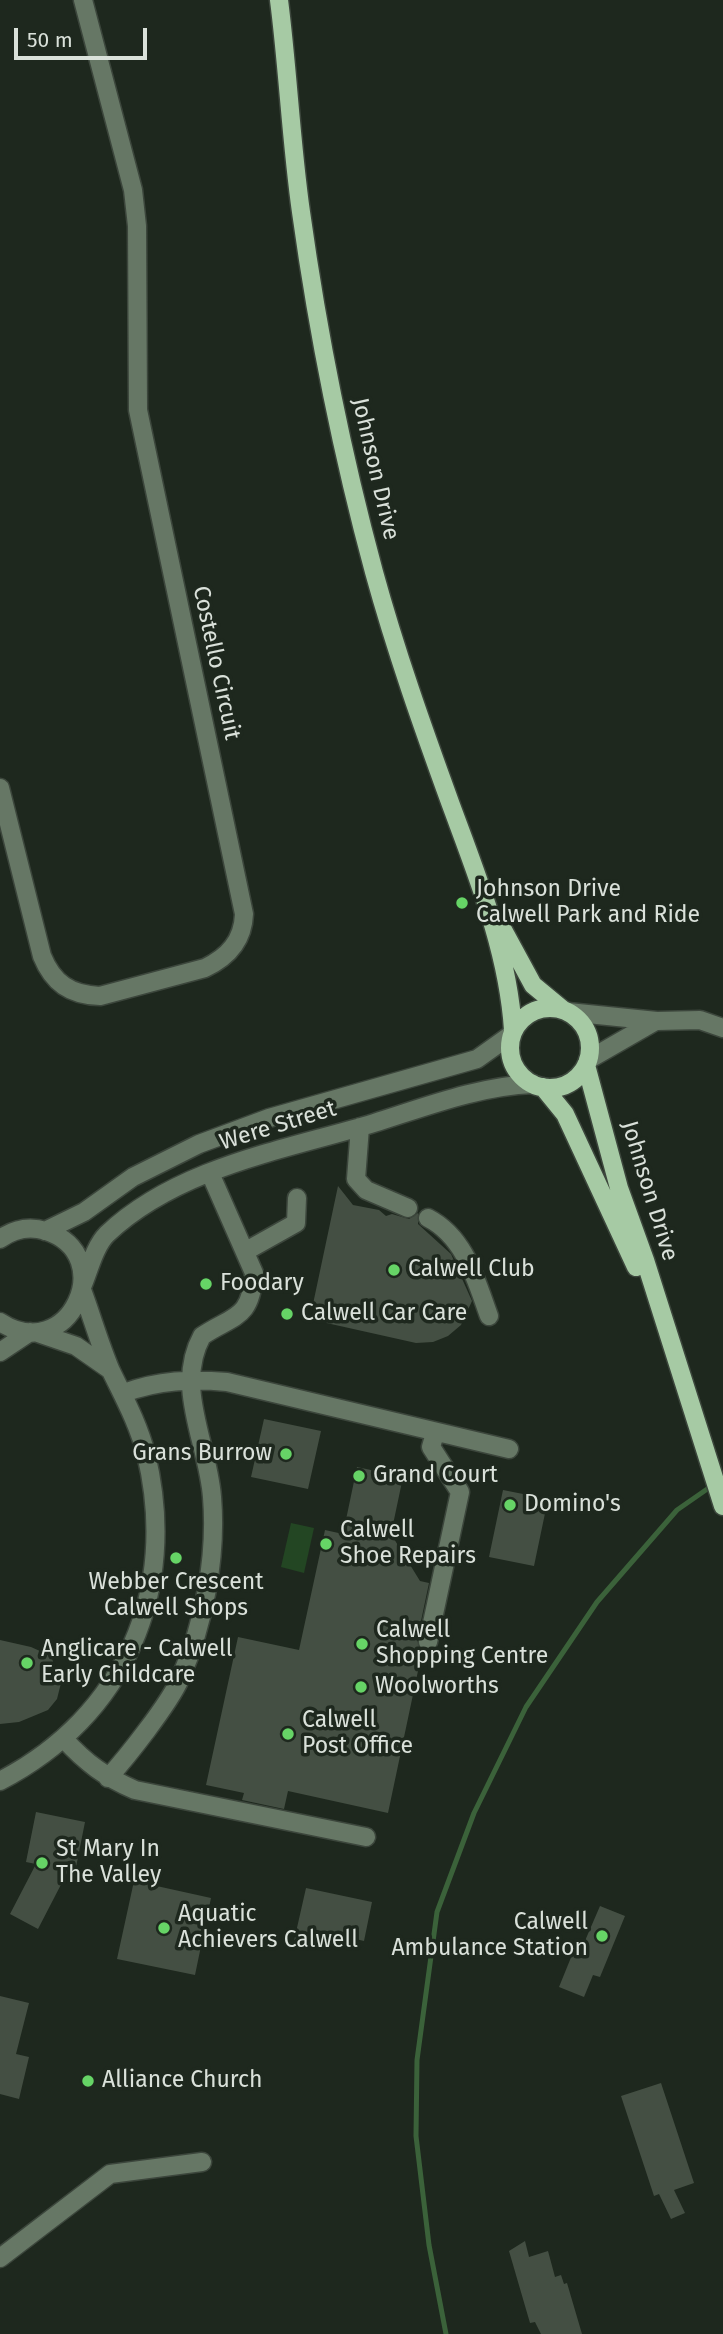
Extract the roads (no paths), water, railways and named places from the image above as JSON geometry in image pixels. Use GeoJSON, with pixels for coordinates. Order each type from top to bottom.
{"type":"FeatureCollection","features":[{"type":"Feature","properties":{"kind":"main road","name":"Johnson Drive"},"geometry":{"type":"LineString","coordinates":[[279,0],[300,210],[344,453],[374,573],[410,691],[483,892],[510,985],[513,1032]]}},
{"type":"Feature","properties":{"kind":"main road","name":"Johnson Drive"},"geometry":{"type":"LineString","coordinates":[[284,43],[286,0]]}},
{"type":"Feature","properties":{"kind":"main road","name":"Johnson Drive"},"geometry":{"type":"LineString","coordinates":[[483,892],[533,985],[565,1011]]}},
{"type":"Feature","properties":{"kind":"main road"},"geometry":{"type":"LineString","coordinates":[[551,1007],[565,1011],[578,1019],[588,1036],[587,1063],[572,1081],[563,1086],[538,1086],[516,1070],[511,1060],[513,1032],[531,1012],[551,1007]]}},
{"type":"Feature","properties":{"kind":"main road","name":"Johnson Drive"},"geometry":{"type":"LineString","coordinates":[[587,1063],[616,1178],[723,1506]]}},
{"type":"Feature","properties":{"kind":"main road","name":"Johnson Drive"},"geometry":{"type":"LineString","coordinates":[[538,1086],[565,1114],[667,1332]]}},
{"type":"Feature","properties":{"kind":"street","name":"Costello Circuit"},"geometry":{"type":"LineString","coordinates":[[0,789],[42,956],[48,971],[60,984],[82,995],[100,996],[205,968],[221,960],[234,948],[244,914],[138,410],[137,226],[133,190],[83,0]]}},
{"type":"Feature","properties":{"kind":"street"},"geometry":{"type":"LineString","coordinates":[[565,1011],[657,1021],[700,1020],[723,1028]]}},
{"type":"Feature","properties":{"kind":"street"},"geometry":{"type":"LineString","coordinates":[[587,1063],[657,1021]]}},
{"type":"Feature","properties":{"kind":"street","name":"Were Street"},"geometry":{"type":"LineString","coordinates":[[0,1239],[37,1230],[84,1212],[132,1177],[199,1144],[268,1118],[477,1059],[513,1032]]}},
{"type":"Feature","properties":{"kind":"street","name":"Were Street"},"geometry":{"type":"LineString","coordinates":[[32,1332],[56,1326],[65,1320],[78,1301],[105,1236],[144,1207],[210,1173],[273,1151],[507,1085],[538,1086]]}},
{"type":"Feature","properties":{"kind":"street"},"geometry":{"type":"LineString","coordinates":[[360,1127],[356,1179],[366,1190],[408,1208]]}},
{"type":"Feature","properties":{"kind":"street"},"geometry":{"type":"LineString","coordinates":[[108,1778],[179,1682],[193,1645],[211,1562],[212,1496],[190,1379],[202,1336],[231,1322],[241,1313],[253,1282],[253,1266],[210,1173]]}},
{"type":"Feature","properties":{"kind":"street"},"geometry":{"type":"LineString","coordinates":[[246,1251],[296,1223],[297,1198]]}},
{"type":"Feature","properties":{"kind":"street"},"geometry":{"type":"LineString","coordinates":[[428,1218],[439,1224],[461,1248],[489,1316]]}},
{"type":"Feature","properties":{"kind":"street"},"geometry":{"type":"LineString","coordinates":[[0,1223],[37,1230],[62,1239],[77,1256],[81,1267],[82,1289],[112,1371],[124,1392],[146,1455],[157,1520],[155,1564],[147,1608],[127,1658],[101,1699],[64,1739],[36,1762],[0,1781]]}},
{"type":"Feature","properties":{"kind":"street"},"geometry":{"type":"LineString","coordinates":[[0,1322],[12,1329],[32,1332],[76,1346],[112,1371]]}},
{"type":"Feature","properties":{"kind":"street"},"geometry":{"type":"LineString","coordinates":[[0,1352],[32,1332]]}},
{"type":"Feature","properties":{"kind":"street"},"geometry":{"type":"LineString","coordinates":[[124,1392],[144,1385],[190,1379],[262,1390],[509,1449]]}},
{"type":"Feature","properties":{"kind":"street"},"geometry":{"type":"LineString","coordinates":[[428,1642],[460,1493],[432,1447],[435,1433]]}},
{"type":"Feature","properties":{"kind":"street"},"geometry":{"type":"LineString","coordinates":[[64,1739],[86,1763],[108,1778],[135,1790],[366,1837]]}},
{"type":"Feature","properties":{"kind":"street"},"geometry":{"type":"LineString","coordinates":[[0,2258],[110,2174],[202,2162]]}},
{"type":"Feature","properties":{"kind":"waterway"},"geometry":{"type":"LineString","coordinates":[[446,2334],[429,2245],[416,2136],[417,2060],[437,1912],[474,1813],[526,1707],[597,1602],[677,1510],[713,1485]]}},
{"type":"Feature","properties":{"kind":"place","name":"Johnson Drive Calwell Park and Ride"},"geometry":{"type":"Point","coordinates":[462,903]}},
{"type":"Feature","properties":{"kind":"place","name":"Calwell Club"},"geometry":{"type":"Point","coordinates":[394,1270]}},
{"type":"Feature","properties":{"kind":"place","name":"Foodary"},"geometry":{"type":"Point","coordinates":[206,1284]}},
{"type":"Feature","properties":{"kind":"place","name":"Calwell Car Care"},"geometry":{"type":"Point","coordinates":[287,1314]}},
{"type":"Feature","properties":{"kind":"place","name":"Grans Burrow"},"geometry":{"type":"Point","coordinates":[286,1454]}},
{"type":"Feature","properties":{"kind":"place","name":"Grand Court"},"geometry":{"type":"Point","coordinates":[359,1476]}},
{"type":"Feature","properties":{"kind":"place","name":"Domino's"},"geometry":{"type":"Point","coordinates":[510,1505]}},
{"type":"Feature","properties":{"kind":"place","name":"Calwell Shoe Repairs"},"geometry":{"type":"Point","coordinates":[326,1544]}},
{"type":"Feature","properties":{"kind":"place","name":"Webber Crescent Calwell Shops"},"geometry":{"type":"Point","coordinates":[176,1558]}},
{"type":"Feature","properties":{"kind":"place","name":"Calwell Shopping Centre"},"geometry":{"type":"Point","coordinates":[362,1644]}},
{"type":"Feature","properties":{"kind":"place","name":"Anglicare - Calwell Early Childcare"},"geometry":{"type":"Point","coordinates":[27,1663]}},
{"type":"Feature","properties":{"kind":"place","name":"Woolworths"},"geometry":{"type":"Point","coordinates":[361,1687]}},
{"type":"Feature","properties":{"kind":"place","name":"Calwell Post Office"},"geometry":{"type":"Point","coordinates":[288,1734]}},
{"type":"Feature","properties":{"kind":"place","name":"St Mary In The Valley"},"geometry":{"type":"Point","coordinates":[42,1863]}},
{"type":"Feature","properties":{"kind":"place","name":"Aquatic Achievers Calwell"},"geometry":{"type":"Point","coordinates":[164,1928]}},
{"type":"Feature","properties":{"kind":"place","name":"Calwell Ambulance Station"},"geometry":{"type":"Point","coordinates":[602,1936]}},
{"type":"Feature","properties":{"kind":"place","name":"Alliance Church"},"geometry":{"type":"Point","coordinates":[88,2081]}}]}
